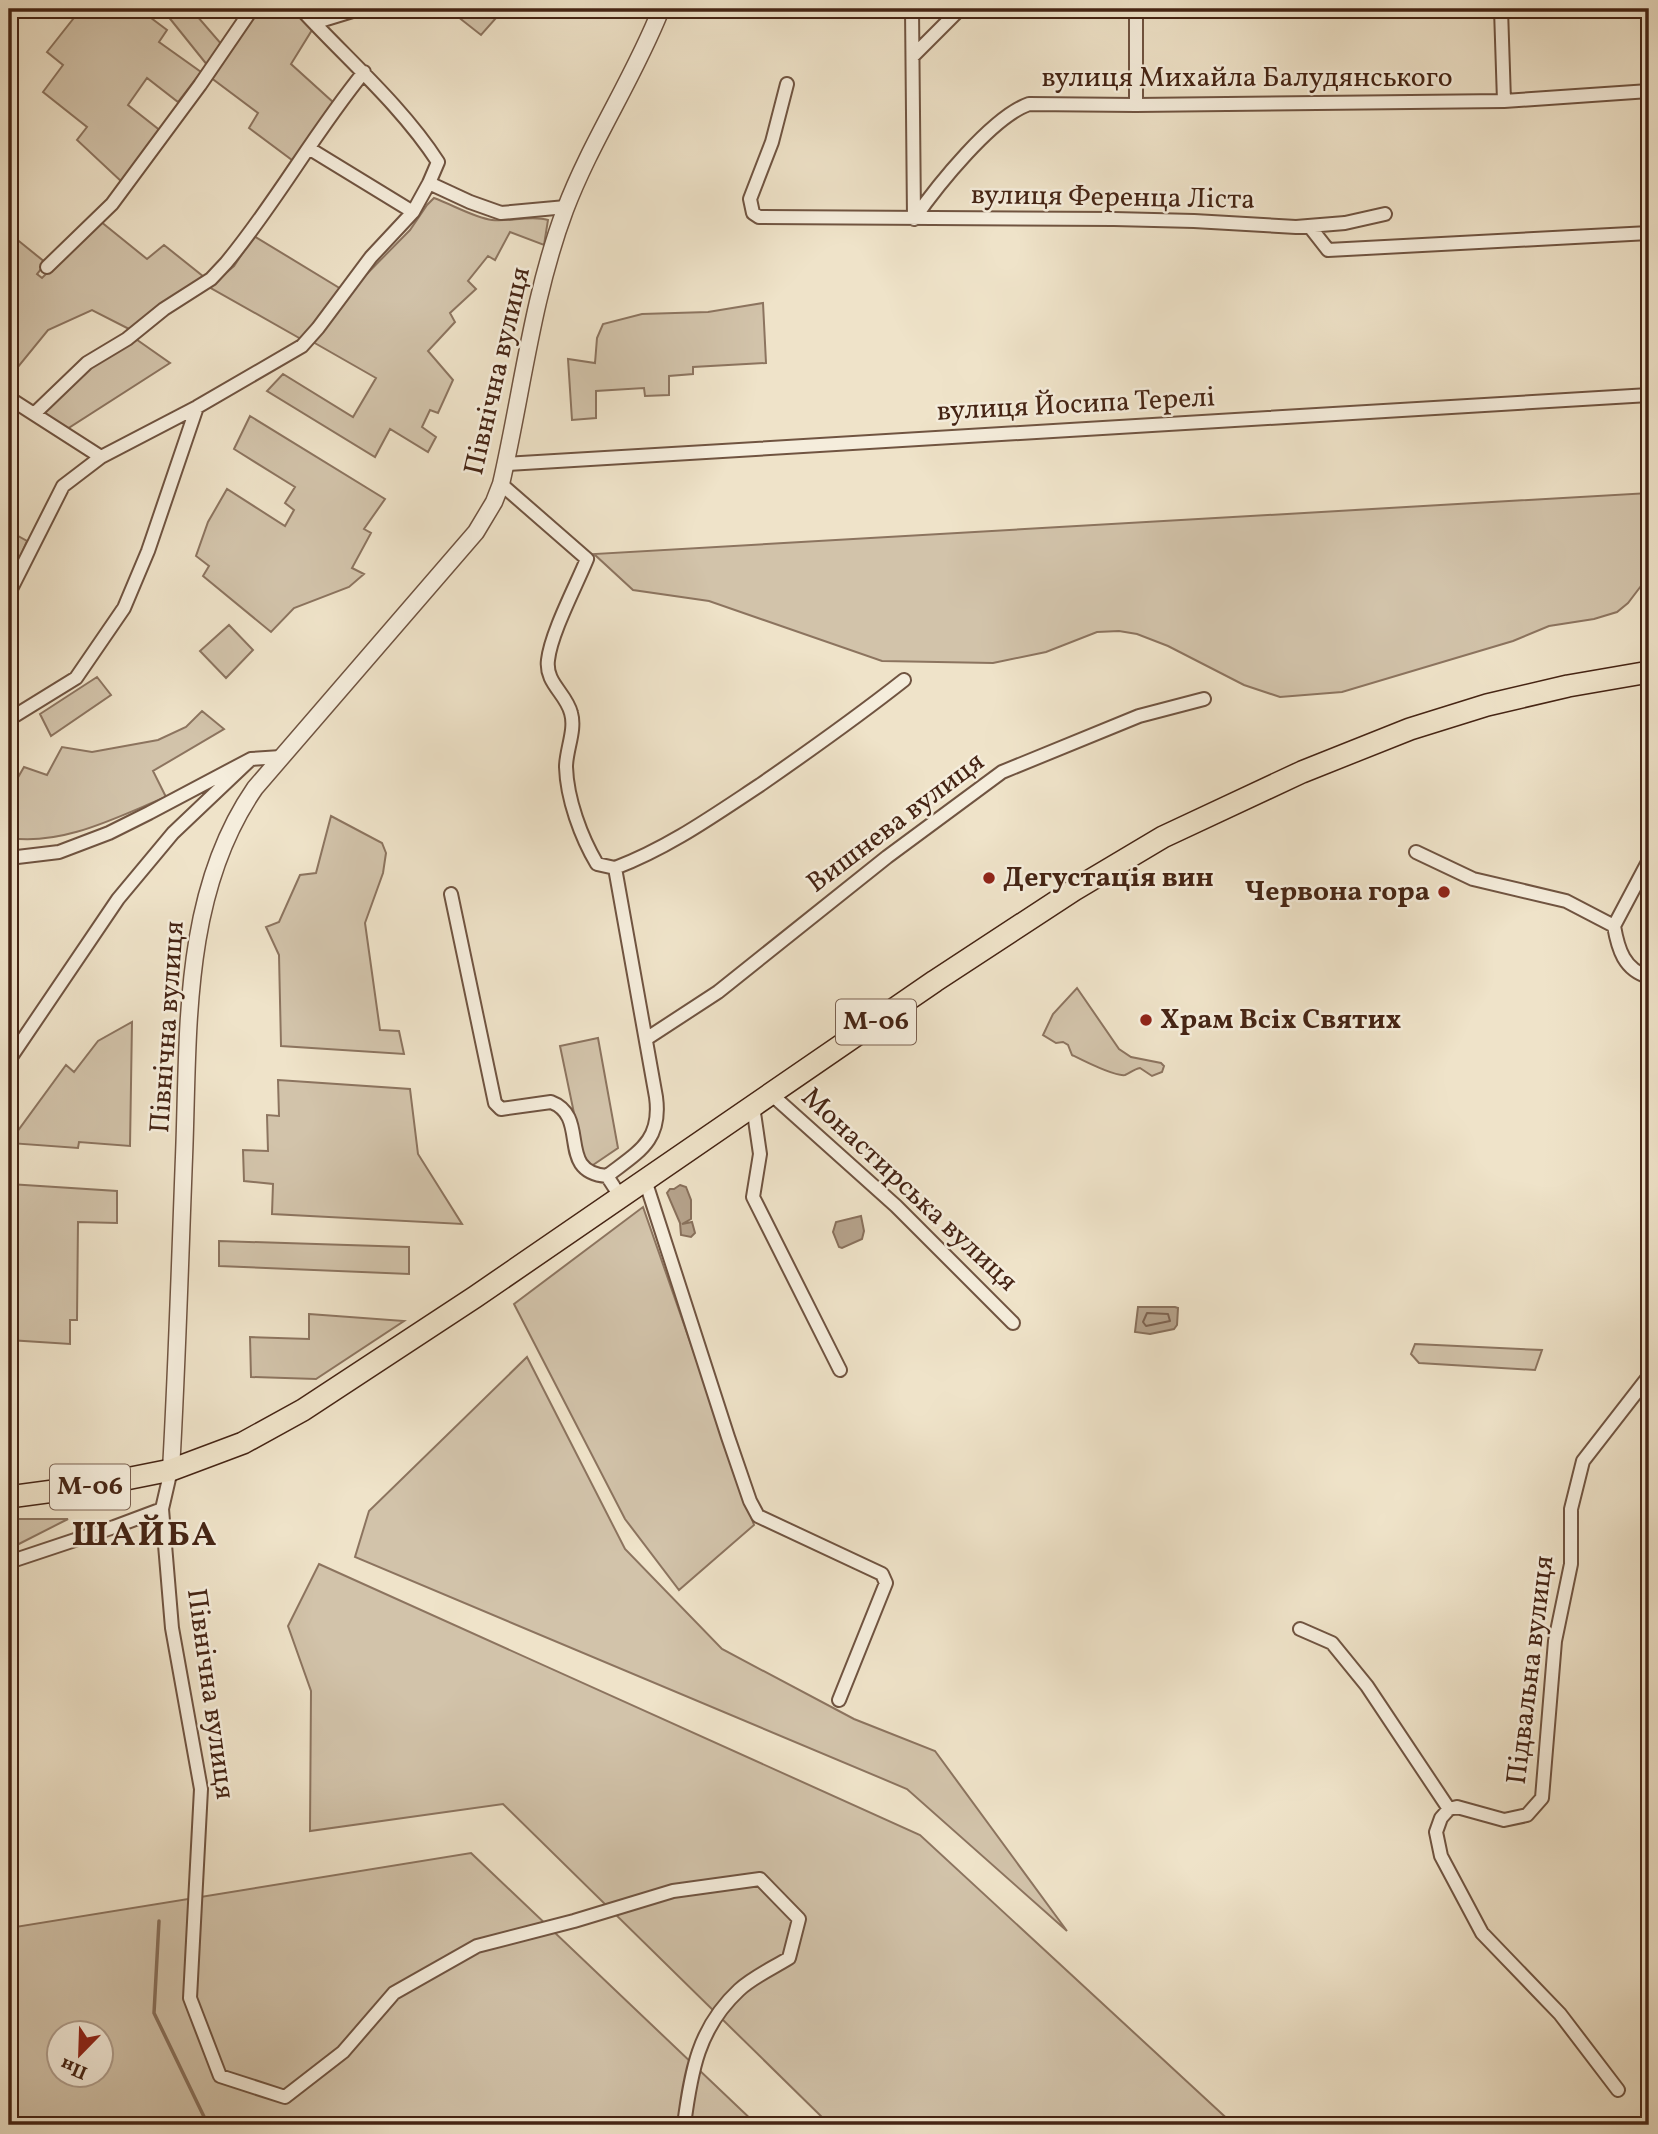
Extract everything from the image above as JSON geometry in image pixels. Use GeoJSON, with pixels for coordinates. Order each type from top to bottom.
{"type":"FeatureCollection","features":[{"type":"Feature","properties":{"kind":"highway","name":"М-06"},"geometry":{"type":"LineString","coordinates":[[9,1497],[91,1486],[171,1470],[243,1443],[303,1410],[475,1297],[935,981],[1074,890],[1163,837],[1221,808],[1410,729],[1568,685],[1649,672]]}},
{"type":"Feature","properties":{"kind":"street"},"geometry":{"type":"LineString","coordinates":[[47,267],[112,204],[252,9]]}},
{"type":"Feature","properties":{"kind":"street"},"geometry":{"type":"LineString","coordinates":[[9,593],[62,486],[101,457],[197,407],[302,346],[371,257],[413,212],[429,183],[438,162],[428,147],[364,72],[301,9]]}},
{"type":"Feature","properties":{"kind":"street"},"geometry":{"type":"LineString","coordinates":[[316,25],[323,20],[359,9]]}},
{"type":"Feature","properties":{"kind":"street","name":"Північна вулиця"},"geometry":{"type":"LineString","coordinates":[[661,9],[648,42],[566,207],[540,294],[506,464],[494,502],[476,532],[255,788],[231,827],[206,898],[195,953],[191,997],[171,1470],[162,1509],[172,1628],[201,1789],[190,1998],[220,2076],[285,2096],[343,2052],[394,1993],[477,1946],[574,1921],[673,1891],[760,1879],[799,1919],[789,1958],[741,1988],[712,2019],[690,2075],[684,2125]]}},
{"type":"Feature","properties":{"kind":"street"},"geometry":{"type":"LineString","coordinates":[[912,9],[914,219]]}},
{"type":"Feature","properties":{"kind":"street"},"geometry":{"type":"LineString","coordinates":[[913,55],[960,9]]}},
{"type":"Feature","properties":{"kind":"street"},"geometry":{"type":"LineString","coordinates":[[1136,9],[1136,105]]}},
{"type":"Feature","properties":{"kind":"street"},"geometry":{"type":"LineString","coordinates":[[1501,9],[1504,101]]}},
{"type":"Feature","properties":{"kind":"street"},"geometry":{"type":"LineString","coordinates":[[35,413],[87,363],[127,339],[164,309],[211,278],[242,244],[310,149],[337,105],[364,72]]}},
{"type":"Feature","properties":{"kind":"street","name":"вулиця Ференца Ліста"},"geometry":{"type":"LineString","coordinates":[[787,83],[772,142],[750,199],[753,213],[767,219],[1194,220],[1313,231],[1385,214]]}},
{"type":"Feature","properties":{"kind":"street","name":"вулиця Михайла Балудянського"},"geometry":{"type":"LineString","coordinates":[[914,219],[929,198],[1001,119],[1016,108],[1029,104],[1504,101],[1649,91]]}},
{"type":"Feature","properties":{"kind":"street"},"geometry":{"type":"LineString","coordinates":[[310,149],[413,212]]}},
{"type":"Feature","properties":{"kind":"street"},"geometry":{"type":"LineString","coordinates":[[429,183],[470,202],[501,212],[566,207]]}},
{"type":"Feature","properties":{"kind":"street"},"geometry":{"type":"LineString","coordinates":[[1313,231],[1328,250],[1649,233]]}},
{"type":"Feature","properties":{"kind":"street","name":"вулиця Йосипа Терелі"},"geometry":{"type":"LineString","coordinates":[[506,464],[1649,395]]}},
{"type":"Feature","properties":{"kind":"street"},"geometry":{"type":"LineString","coordinates":[[9,398],[101,457]]}},
{"type":"Feature","properties":{"kind":"street"},"geometry":{"type":"LineString","coordinates":[[16,715],[76,678],[124,608],[152,540],[197,407]]}},
{"type":"Feature","properties":{"kind":"street"},"geometry":{"type":"LineString","coordinates":[[501,485],[587,559],[551,646],[547,668],[551,681],[571,713],[566,769],[572,805],[589,851],[597,864],[615,868],[665,847],[845,726],[904,680]]}},
{"type":"Feature","properties":{"kind":"street","name":"Вишнева вулиця"},"geometry":{"type":"LineString","coordinates":[[646,1039],[719,992],[887,858],[1002,772],[1139,716],[1204,699]]}},
{"type":"Feature","properties":{"kind":"street"},"geometry":{"type":"LineString","coordinates":[[9,858],[59,852],[109,833],[251,759],[281,757]]}},
{"type":"Feature","properties":{"kind":"street"},"geometry":{"type":"LineString","coordinates":[[9,1060],[118,899],[173,833],[251,759]]}},
{"type":"Feature","properties":{"kind":"street"},"geometry":{"type":"LineString","coordinates":[[1416,852],[1473,879],[1566,901],[1614,926]]}},
{"type":"Feature","properties":{"kind":"street"},"geometry":{"type":"LineString","coordinates":[[1649,860],[1614,926],[1619,953],[1640,975],[1649,977]]}},
{"type":"Feature","properties":{"kind":"street"},"geometry":{"type":"LineString","coordinates":[[607,1176],[637,1153],[656,1129],[658,1112],[615,868]]}},
{"type":"Feature","properties":{"kind":"street"},"geometry":{"type":"LineString","coordinates":[[452,894],[495,1103],[501,1109],[551,1102],[558,1104],[565,1111],[583,1168],[587,1172],[607,1176],[620,1196]]}},
{"type":"Feature","properties":{"kind":"street","name":"Монастирська вулиця"},"geometry":{"type":"LineString","coordinates":[[771,1094],[896,1206],[1013,1323]]}},
{"type":"Feature","properties":{"kind":"street","name":"Монастирська вулиця"},"geometry":{"type":"LineString","coordinates":[[753,1106],[760,1154],[753,1197],[840,1370]]}},
{"type":"Feature","properties":{"kind":"street"},"geometry":{"type":"LineString","coordinates":[[645,1180],[728,1437],[758,1516],[882,1574],[886,1583],[839,1700]]}},
{"type":"Feature","properties":{"kind":"street","name":"Підвальна вулиця"},"geometry":{"type":"LineString","coordinates":[[1449,1809],[1457,1807],[1504,1820],[1527,1815],[1542,1798],[1555,1641],[1571,1564],[1571,1509],[1583,1461],[1649,1376]]}},
{"type":"Feature","properties":{"kind":"street"},"geometry":{"type":"LineString","coordinates":[[9,1562],[162,1509]]}},
{"type":"Feature","properties":{"kind":"street"},"geometry":{"type":"LineString","coordinates":[[1300,1629],[1332,1643],[1367,1686],[1449,1809],[1441,1818],[1436,1832],[1441,1856],[1482,1933],[1560,2014],[1619,2090]]}},
{"type":"Feature","properties":{"kind":"shaded area"},"geometry":{"type":"Polygon","coordinates":[[[81,9],[139,9],[167,30],[159,42],[201,72],[178,102],[147,78],[128,105],[162,132],[123,183],[77,140],[87,127],[43,92],[63,65],[47,52],[81,9]]]}},
{"type":"Feature","properties":{"kind":"shaded area"},"geometry":{"type":"Polygon","coordinates":[[[191,9],[223,46],[208,66],[163,10],[191,9]]]}},
{"type":"Feature","properties":{"kind":"shaded area"},"geometry":{"type":"Polygon","coordinates":[[[259,9],[294,9],[312,30],[291,64],[334,103],[296,163],[249,128],[258,113],[210,77],[259,9]]]}},
{"type":"Feature","properties":{"kind":"shaded area"},"geometry":{"type":"Polygon","coordinates":[[[448,9],[504,9],[481,35],[448,9]]]}},
{"type":"Feature","properties":{"kind":"shaded area"},"geometry":{"type":"Polygon","coordinates":[[[434,198],[485,219],[548,220],[544,245],[510,232],[495,260],[488,256],[468,281],[476,289],[450,313],[455,322],[428,351],[453,380],[438,413],[430,410],[422,427],[436,437],[428,452],[390,429],[375,457],[267,391],[283,374],[353,417],[376,378],[313,342],[350,291],[410,230],[434,198]]]}},
{"type":"Feature","properties":{"kind":"shaded area"},"geometry":{"type":"Polygon","coordinates":[[[100,221],[147,259],[164,245],[204,277],[131,330],[92,310],[48,330],[9,378],[9,233],[46,263],[37,274],[42,278],[100,221]]]}},
{"type":"Feature","properties":{"kind":"shaded area"},"geometry":{"type":"Polygon","coordinates":[[[254,236],[341,289],[301,339],[209,287],[234,266],[254,236]]]}},
{"type":"Feature","properties":{"kind":"shaded area"},"geometry":{"type":"Polygon","coordinates":[[[763,303],[766,363],[693,367],[693,374],[669,376],[669,395],[645,396],[644,388],[596,391],[596,418],[572,420],[568,359],[595,363],[597,338],[603,324],[642,314],[708,312],[763,303]]]}},
{"type":"Feature","properties":{"kind":"shaded area"},"geometry":{"type":"Polygon","coordinates":[[[133,337],[170,363],[67,429],[44,414],[43,411],[77,377],[133,337]]]}},
{"type":"Feature","properties":{"kind":"shaded area"},"geometry":{"type":"Polygon","coordinates":[[[250,416],[385,499],[364,529],[371,533],[352,568],[364,574],[349,587],[294,608],[271,632],[203,576],[209,566],[196,556],[208,522],[227,489],[285,526],[294,510],[285,503],[295,487],[234,449],[250,416]]]}},
{"type":"Feature","properties":{"kind":"shaded area"},"geometry":{"type":"Polygon","coordinates":[[[1649,493],[1649,580],[1644,582],[1628,603],[1617,612],[1594,619],[1549,626],[1513,641],[1342,692],[1280,697],[1244,685],[1168,646],[1137,634],[1119,631],[1097,632],[1046,652],[993,663],[882,661],[709,601],[633,590],[594,554],[1649,493]]]}},
{"type":"Feature","properties":{"kind":"shaded area"},"geometry":{"type":"Polygon","coordinates":[[[9,531],[27,541],[9,583],[9,531]]]}},
{"type":"Feature","properties":{"kind":"shaded area"},"geometry":{"type":"Polygon","coordinates":[[[229,625],[253,650],[226,678],[200,651],[229,625]]]}},
{"type":"Feature","properties":{"kind":"shaded area"},"geometry":{"type":"Polygon","coordinates":[[[97,677],[111,695],[51,736],[40,714],[97,677]]]}},
{"type":"Feature","properties":{"kind":"shaded area"},"geometry":{"type":"Polygon","coordinates":[[[202,711],[224,729],[153,771],[166,797],[109,821],[69,834],[49,838],[9,838],[9,812],[15,800],[9,793],[24,767],[47,775],[62,747],[92,752],[158,740],[186,727],[202,711]]]}},
{"type":"Feature","properties":{"kind":"shaded area"},"geometry":{"type":"Polygon","coordinates":[[[331,816],[382,843],[386,853],[383,873],[365,923],[380,1030],[399,1031],[404,1054],[281,1046],[279,955],[266,927],[279,922],[300,875],[316,873],[331,816]]]}},
{"type":"Feature","properties":{"kind":"shaded area"},"geometry":{"type":"Polygon","coordinates":[[[1077,988],[1119,1049],[1131,1057],[1161,1063],[1164,1066],[1162,1072],[1152,1076],[1140,1068],[1120,1075],[1072,1055],[1068,1045],[1063,1042],[1056,1043],[1043,1035],[1053,1014],[1077,988]]]}},
{"type":"Feature","properties":{"kind":"shaded area"},"geometry":{"type":"Polygon","coordinates":[[[132,1022],[130,1146],[79,1142],[78,1148],[9,1143],[66,1065],[74,1072],[98,1041],[132,1022]]]}},
{"type":"Feature","properties":{"kind":"shaded area"},"geometry":{"type":"Polygon","coordinates":[[[598,1038],[618,1148],[590,1167],[585,1166],[560,1046],[598,1038]]]}},
{"type":"Feature","properties":{"kind":"shaded area"},"geometry":{"type":"Polygon","coordinates":[[[278,1080],[410,1089],[418,1154],[462,1224],[272,1214],[273,1184],[244,1181],[243,1150],[268,1151],[267,1115],[279,1116],[278,1080]]]}},
{"type":"Feature","properties":{"kind":"shaded area"},"geometry":{"type":"Polygon","coordinates":[[[9,1184],[117,1191],[117,1223],[78,1222],[77,1320],[70,1320],[70,1344],[9,1340],[9,1184]]]}},
{"type":"Feature","properties":{"kind":"shaded area"},"geometry":{"type":"Polygon","coordinates":[[[643,1207],[754,1525],[679,1590],[625,1519],[514,1304],[643,1207]]]}},
{"type":"Feature","properties":{"kind":"shaded area"},"geometry":{"type":"Polygon","coordinates":[[[219,1241],[409,1247],[409,1274],[219,1266],[219,1241]]]}},
{"type":"Feature","properties":{"kind":"shaded area"},"geometry":{"type":"Polygon","coordinates":[[[309,1314],[404,1321],[316,1379],[251,1377],[250,1337],[309,1339],[309,1314]]]}},
{"type":"Feature","properties":{"kind":"shaded area"},"geometry":{"type":"Polygon","coordinates":[[[1415,1344],[1542,1350],[1535,1370],[1419,1363],[1411,1354],[1415,1344]]]}},
{"type":"Feature","properties":{"kind":"shaded area"},"geometry":{"type":"Polygon","coordinates":[[[527,1357],[625,1549],[722,1649],[854,1719],[935,1751],[1067,1931],[907,1789],[355,1557],[369,1511],[527,1357]]]}},
{"type":"Feature","properties":{"kind":"shaded area"},"geometry":{"type":"Polygon","coordinates":[[[9,1519],[68,1519],[9,1549],[9,1519]]]}},
{"type":"Feature","properties":{"kind":"shaded area"},"geometry":{"type":"Polygon","coordinates":[[[319,1564],[920,1835],[1234,2125],[830,2125],[503,1804],[310,1831],[311,1691],[288,1626],[319,1564]]]}},
{"type":"Feature","properties":{"kind":"shaded area"},"geometry":{"type":"Polygon","coordinates":[[[471,1853],[757,2125],[9,2125],[9,1928],[471,1853]]]}},
{"type":"Feature","properties":{"kind":"water"},"geometry":{"type":"Polygon","coordinates":[[[680,1185],[686,1187],[691,1200],[691,1219],[682,1224],[692,1222],[695,1233],[691,1237],[681,1235],[680,1223],[667,1193],[680,1185]]]}},
{"type":"Feature","properties":{"kind":"water"},"geometry":{"type":"Polygon","coordinates":[[[861,1216],[864,1231],[862,1239],[839,1247],[833,1232],[836,1222],[861,1216]]]}},
{"type":"Feature","properties":{"kind":"water"},"geometry":{"type":"Polygon","coordinates":[[[1138,1307],[1178,1308],[1177,1325],[1174,1329],[1150,1334],[1135,1332],[1138,1307]]]}},
{"type":"Feature","properties":{"kind":"waterway"},"geometry":{"type":"LineString","coordinates":[[159,1921],[154,2013],[208,2125]]}},
{"type":"Feature","properties":{"kind":"place","name":"Дегустація вин"},"geometry":{"type":"Point","coordinates":[989,878]}},
{"type":"Feature","properties":{"kind":"place","name":"Червона гора"},"geometry":{"type":"Point","coordinates":[1444,892]}},
{"type":"Feature","properties":{"kind":"place","name":"Храм Всіх Святих"},"geometry":{"type":"Point","coordinates":[1146,1020]}},
{"type":"Feature","properties":{"kind":"district","name":"ШАЙБА"},"geometry":{"type":"Point","coordinates":[145,1536]}}]}
